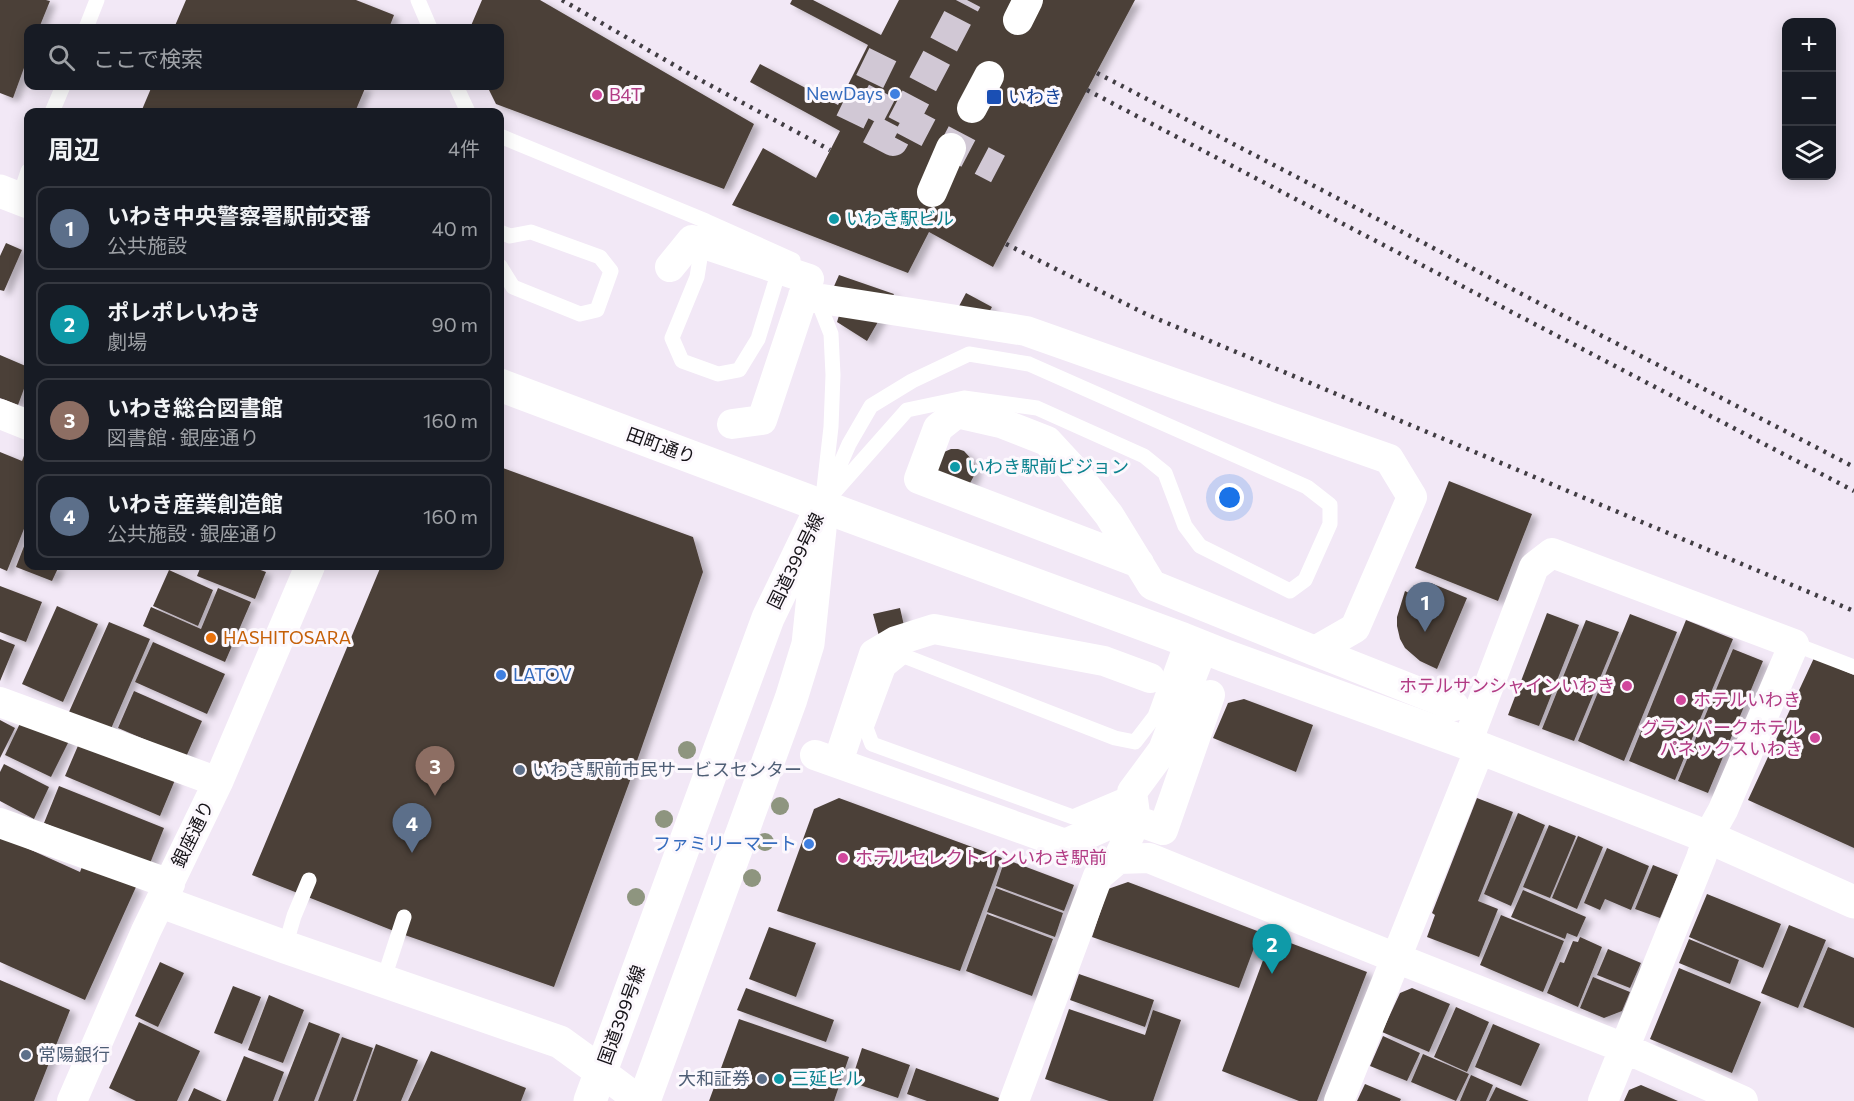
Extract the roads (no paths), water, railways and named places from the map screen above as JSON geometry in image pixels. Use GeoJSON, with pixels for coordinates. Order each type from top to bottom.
{"type":"FeatureCollection","features":[{"type":"Feature","properties":{"kind":"main road","name":"田町通り"},"geometry":{"type":"LineString","coordinates":[[504,387],[1473,745],[1708,837],[1854,902]]}},
{"type":"Feature","properties":{"kind":"main road","name":"国道399号線"},"geometry":{"type":"LineString","coordinates":[[595,1086],[768,618],[822,506]]}},
{"type":"Feature","properties":{"kind":"main road","name":"国道399号線"},"geometry":{"type":"LineString","coordinates":[[642,1101],[791,699],[808,644],[822,506]]}},
{"type":"Feature","properties":{"kind":"main road"},"geometry":{"type":"LineString","coordinates":[[166,892],[285,947],[560,1042],[595,1086]]}},
{"type":"Feature","properties":{"kind":"street"},"geometry":{"type":"LineString","coordinates":[[972,108],[989,76]]}},
{"type":"Feature","properties":{"kind":"street"},"geometry":{"type":"LineString","coordinates":[[932,192],[951,148]]}},
{"type":"Feature","properties":{"kind":"street"},"geometry":{"type":"LineString","coordinates":[[670,267],[692,240],[809,279],[810,297],[762,420],[732,424]]}},
{"type":"Feature","properties":{"kind":"street"},"geometry":{"type":"LineString","coordinates":[[810,297],[1026,331],[1389,459],[1412,496],[1355,628],[1315,651]]}},
{"type":"Feature","properties":{"kind":"street"},"geometry":{"type":"LineString","coordinates":[[1138,563],[919,479],[938,428],[957,413],[1001,423],[1047,441],[1109,515],[1152,585],[1454,706]]}},
{"type":"Feature","properties":{"kind":"street"},"geometry":{"type":"LineString","coordinates":[[0,414],[24,423]]}},
{"type":"Feature","properties":{"kind":"street"},"geometry":{"type":"LineString","coordinates":[[1339,1101],[1396,958],[1534,567],[1552,553],[1794,644],[1723,810],[1708,837],[1603,1101]]}},
{"type":"Feature","properties":{"kind":"street","name":"銀座通り"},"geometry":{"type":"LineString","coordinates":[[72,1101],[146,931],[218,782],[308,570]]}},
{"type":"Feature","properties":{"kind":"street"},"geometry":{"type":"LineString","coordinates":[[1134,807],[1126,817],[1065,844],[826,759],[874,654],[896,641],[934,629],[1104,661],[1150,678]]}},
{"type":"Feature","properties":{"kind":"street"},"geometry":{"type":"LineString","coordinates":[[1014,1101],[1098,876],[1118,859],[1134,807],[1163,750],[1193,643]]}},
{"type":"Feature","properties":{"kind":"street"},"geometry":{"type":"LineString","coordinates":[[1134,807],[1163,830],[1210,695]]}},
{"type":"Feature","properties":{"kind":"street"},"geometry":{"type":"LineString","coordinates":[[0,702],[218,782]]}},
{"type":"Feature","properties":{"kind":"street"},"geometry":{"type":"LineString","coordinates":[[0,823],[166,892]]}},
{"type":"Feature","properties":{"kind":"street"},"geometry":{"type":"LineString","coordinates":[[1118,859],[1149,858],[1624,1048],[1743,1101]]}},
{"type":"Feature","properties":{"kind":"street"},"geometry":{"type":"LineString","coordinates":[[595,1086],[642,1101]]}},
{"type":"Feature","properties":{"kind":"lane"},"geometry":{"type":"LineString","coordinates":[[88,24],[97,0]]}},
{"type":"Feature","properties":{"kind":"lane"},"geometry":{"type":"LineString","coordinates":[[418,0],[428,24]]}},
{"type":"Feature","properties":{"kind":"lane"},"geometry":{"type":"LineString","coordinates":[[54,108],[61,90]]}},
{"type":"Feature","properties":{"kind":"lane"},"geometry":{"type":"LineString","coordinates":[[458,90],[466,108]]}},
{"type":"Feature","properties":{"kind":"lane"},"geometry":{"type":"LineString","coordinates":[[504,138],[706,221],[802,264],[810,297],[831,334],[833,375],[831,427],[822,506]]}},
{"type":"Feature","properties":{"kind":"lane"},"geometry":{"type":"LineString","coordinates":[[706,221],[697,277],[672,338],[682,361],[718,374],[739,370],[758,339],[783,256]]}},
{"type":"Feature","properties":{"kind":"lane"},"geometry":{"type":"LineString","coordinates":[[504,234],[510,236],[531,232],[600,257],[612,272],[597,310],[580,314],[513,286],[504,272]]}},
{"type":"Feature","properties":{"kind":"lane"},"geometry":{"type":"LineString","coordinates":[[969,354],[1029,364],[1307,487],[1330,505],[1330,524],[1305,580],[1290,591],[1200,546],[1185,526],[1165,473],[1144,456],[1037,408],[964,398],[907,410],[822,506],[849,444],[871,406],[912,381],[969,354]]}},
{"type":"Feature","properties":{"kind":"lane"},"geometry":{"type":"LineString","coordinates":[[1134,807],[1073,818],[872,744],[866,728],[888,669],[904,656],[1115,738],[1135,742],[1155,716],[1193,643]]}},
{"type":"Feature","properties":{"kind":"lane"},"geometry":{"type":"LineString","coordinates":[[1794,644],[1854,667]]}},
{"type":"Feature","properties":{"kind":"lane"},"geometry":{"type":"LineString","coordinates":[[285,947],[294,916],[309,880]]}},
{"type":"Feature","properties":{"kind":"lane"},"geometry":{"type":"LineString","coordinates":[[383,981],[404,916]]}},
{"type":"Feature","properties":{"kind":"tunnel"},"geometry":{"type":"LineString","coordinates":[[870,129],[893,141],[967,0]]}},
{"type":"Feature","properties":{"kind":"tunnel"},"geometry":{"type":"LineString","coordinates":[[850,122],[888,44]]}},
{"type":"Feature","properties":{"kind":"tunnel"},"geometry":{"type":"LineString","coordinates":[[862,98],[998,169]]}},
{"type":"Feature","properties":{"kind":"railway"},"geometry":{"type":"LineString","coordinates":[[562,0],[693,76],[830,150]]}},
{"type":"Feature","properties":{"kind":"railway"},"geometry":{"type":"LineString","coordinates":[[1097,73],[1854,467]]}},
{"type":"Feature","properties":{"kind":"railway"},"geometry":{"type":"LineString","coordinates":[[1087,90],[1854,491]]}},
{"type":"Feature","properties":{"kind":"railway"},"geometry":{"type":"LineString","coordinates":[[1006,244],[1148,315],[1854,611]]}},
{"type":"Feature","properties":{"kind":"place","name":"NewDays"},"geometry":{"type":"Point","coordinates":[895,94]}},
{"type":"Feature","properties":{"kind":"place","name":"B4T"},"geometry":{"type":"Point","coordinates":[597,95]}},
{"type":"Feature","properties":{"kind":"place","name":"いわき"},"geometry":{"type":"Point","coordinates":[994,97]}},
{"type":"Feature","properties":{"kind":"place","name":"いわき駅ビル"},"geometry":{"type":"Point","coordinates":[834,219]}},
{"type":"Feature","properties":{"kind":"place","name":"いわき駅前ビジョン"},"geometry":{"type":"Point","coordinates":[955,467]}},
{"type":"Feature","properties":{"kind":"place","name":"いわき中央警察署駅前交番"},"geometry":{"type":"Point","coordinates":[1425,632]}},
{"type":"Feature","properties":{"kind":"place","name":"HASHITOSARA"},"geometry":{"type":"Point","coordinates":[211,638]}},
{"type":"Feature","properties":{"kind":"place","name":"LATOV"},"geometry":{"type":"Point","coordinates":[501,675]}},
{"type":"Feature","properties":{"kind":"place","name":"ホテルサンシャインいわき"},"geometry":{"type":"Point","coordinates":[1627,686]}},
{"type":"Feature","properties":{"kind":"place","name":"ホテルいわき"},"geometry":{"type":"Point","coordinates":[1681,700]}},
{"type":"Feature","properties":{"kind":"place","name":"グランパークホテル パネックスいわき"},"geometry":{"type":"Point","coordinates":[1815,738]}},
{"type":"Feature","properties":{"kind":"place","name":"いわき駅前市民サービスセンター"},"geometry":{"type":"Point","coordinates":[520,770]}},
{"type":"Feature","properties":{"kind":"place","name":"いわき総合図書館"},"geometry":{"type":"Point","coordinates":[435,796]}},
{"type":"Feature","properties":{"kind":"place","name":"ファミリーマート"},"geometry":{"type":"Point","coordinates":[809,844]}},
{"type":"Feature","properties":{"kind":"place","name":"いわき産業創造館"},"geometry":{"type":"Point","coordinates":[412,853]}},
{"type":"Feature","properties":{"kind":"place","name":"ホテルセレクトインいわき駅前"},"geometry":{"type":"Point","coordinates":[843,858]}},
{"type":"Feature","properties":{"kind":"place","name":"ポレポレいわき"},"geometry":{"type":"Point","coordinates":[1272,974]}},
{"type":"Feature","properties":{"kind":"place","name":"常陽銀行"},"geometry":{"type":"Point","coordinates":[26,1055]}},
{"type":"Feature","properties":{"kind":"place","name":"大和証券"},"geometry":{"type":"Point","coordinates":[762,1079]}},
{"type":"Feature","properties":{"kind":"place","name":"三延ビル"},"geometry":{"type":"Point","coordinates":[779,1079]}}]}
